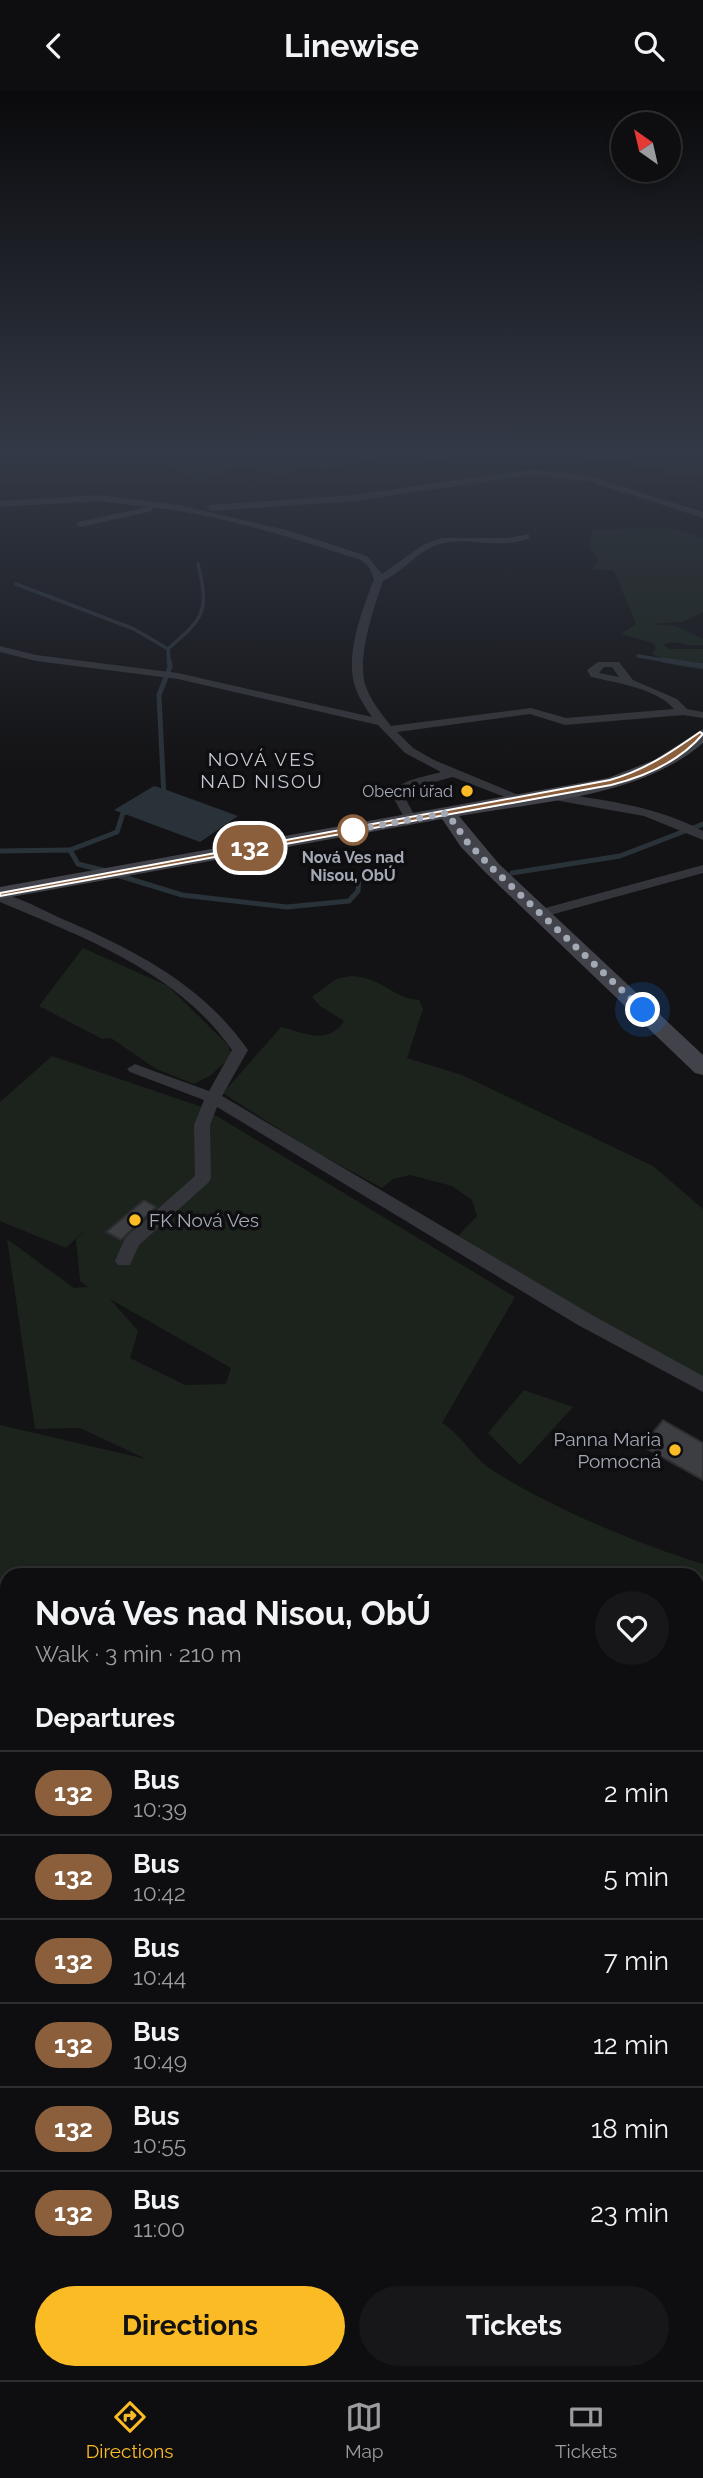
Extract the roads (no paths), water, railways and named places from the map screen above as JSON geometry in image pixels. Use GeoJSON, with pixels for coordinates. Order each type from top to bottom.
{"type":"FeatureCollection","features":[{"type":"Feature","properties":{"kind":"street"},"geometry":{"type":"LineString","coordinates":[[357,555],[368,561],[379,579]]}},
{"type":"Feature","properties":{"kind":"street"},"geometry":{"type":"LineString","coordinates":[[416,555],[402,568],[379,579],[372,595],[357,676],[386,727],[399,744],[453,773],[486,783],[522,799]]}},
{"type":"Feature","properties":{"kind":"street"},"geometry":{"type":"LineString","coordinates":[[0,649],[45,661],[116,666],[191,679],[386,727],[531,711],[565,722],[683,712],[703,715]]}},
{"type":"Feature","properties":{"kind":"street"},"geometry":{"type":"LineString","coordinates":[[629,682],[673,701],[683,712]]}},
{"type":"Feature","properties":{"kind":"street"},"geometry":{"type":"LineString","coordinates":[[0,895],[547,796],[641,774],[688,748],[703,734]]}},
{"type":"Feature","properties":{"kind":"street"},"geometry":{"type":"LineString","coordinates":[[411,820],[397,793],[404,786],[453,773]]}},
{"type":"Feature","properties":{"kind":"street"},"geometry":{"type":"LineString","coordinates":[[547,796],[636,810],[696,831]]}},
{"type":"Feature","properties":{"kind":"street"},"geometry":{"type":"LineString","coordinates":[[447,813],[468,843],[498,874],[543,913],[703,1068]]}},
{"type":"Feature","properties":{"kind":"street"},"geometry":{"type":"LineString","coordinates":[[543,913],[703,869]]}},
{"type":"Feature","properties":{"kind":"street"},"geometry":{"type":"LineString","coordinates":[[0,895],[110,944],[170,981],[216,1019],[232,1035],[240,1050],[213,1098],[202,1125],[204,1178],[131,1242],[124,1261]]}},
{"type":"Feature","properties":{"kind":"street"},"geometry":{"type":"LineString","coordinates":[[135,1069],[213,1098],[573,1313],[703,1385]]}},
{"type":"Feature","properties":{"kind":"waterway"},"geometry":{"type":"LineString","coordinates":[[169,648],[190,628],[201,612],[203,593],[198,564]]}},
{"type":"Feature","properties":{"kind":"waterway"},"geometry":{"type":"LineString","coordinates":[[16,584],[134,629],[168,649],[169,662]]}},
{"type":"Feature","properties":{"kind":"waterway"},"geometry":{"type":"LineString","coordinates":[[638,656],[674,662]]}},
{"type":"Feature","properties":{"kind":"waterway"},"geometry":{"type":"LineString","coordinates":[[164,798],[159,695],[170,667],[169,660]]}},
{"type":"Feature","properties":{"kind":"waterway"},"geometry":{"type":"LineString","coordinates":[[663,660],[703,666]]}},
{"type":"Feature","properties":{"kind":"waterway"},"geometry":{"type":"LineString","coordinates":[[70,850],[117,832],[123,813],[131,811]]}},
{"type":"Feature","properties":{"kind":"waterway"},"geometry":{"type":"LineString","coordinates":[[512,873],[620,856],[703,824]]}},
{"type":"Feature","properties":{"kind":"waterway"},"geometry":{"type":"LineString","coordinates":[[0,851],[70,850]]}},
{"type":"Feature","properties":{"kind":"waterway"},"geometry":{"type":"LineString","coordinates":[[70,850],[78,864],[106,871]]}},
{"type":"Feature","properties":{"kind":"waterway"},"geometry":{"type":"LineString","coordinates":[[117,875],[182,895],[287,907],[349,901],[358,891],[359,878],[371,873],[395,871]]}},
{"type":"Feature","properties":{"kind":"place","name":"Obecní úřad"},"geometry":{"type":"Point","coordinates":[467,791]}},
{"type":"Feature","properties":{"kind":"place","name":"Nová Ves nad Nisou, ObÚ"},"geometry":{"type":"Point","coordinates":[353,830]}},
{"type":"Feature","properties":{"kind":"place","name":"FK Nová Ves"},"geometry":{"type":"Point","coordinates":[135,1220]}},
{"type":"Feature","properties":{"kind":"place","name":"Panna Maria Pomocná"},"geometry":{"type":"Point","coordinates":[675,1450]}},
{"type":"Feature","properties":{"kind":"district","name":"NOVÁ VES NAD NISOU"},"geometry":{"type":"Point","coordinates":[262,770]}}]}
